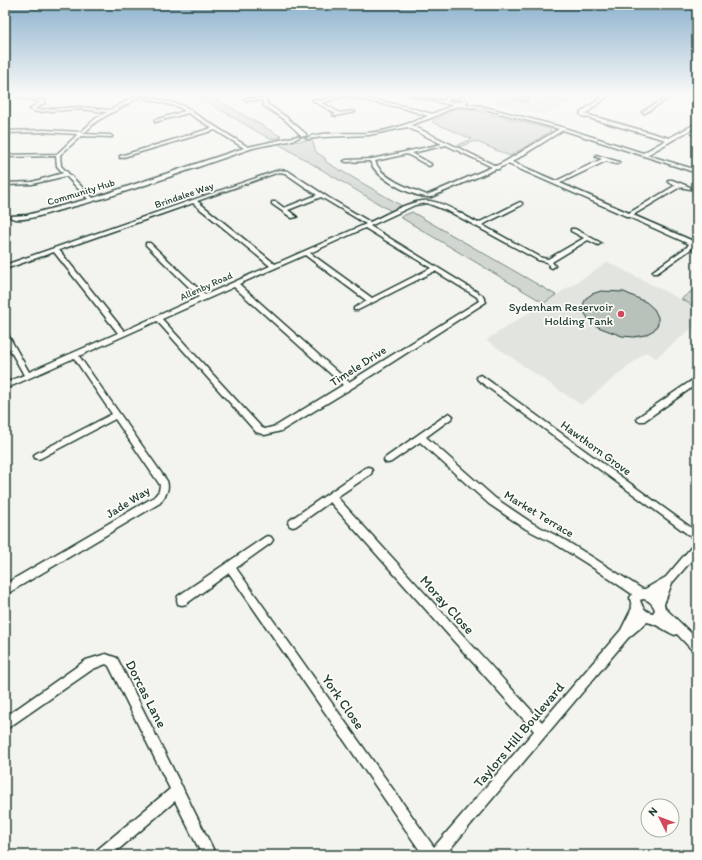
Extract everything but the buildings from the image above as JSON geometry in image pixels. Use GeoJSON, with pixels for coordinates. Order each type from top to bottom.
{"type":"FeatureCollection","features":[{"type":"Feature","properties":{"kind":"street"},"geometry":{"type":"LineString","coordinates":[[5,156],[58,155],[79,135]]}},
{"type":"Feature","properties":{"kind":"street"},"geometry":{"type":"LineString","coordinates":[[97,135],[110,136]]}},
{"type":"Feature","properties":{"kind":"street"},"geometry":{"type":"LineString","coordinates":[[122,156],[192,135]]}},
{"type":"Feature","properties":{"kind":"street"},"geometry":{"type":"LineString","coordinates":[[227,135],[248,148]]}},
{"type":"Feature","properties":{"kind":"street","name":"Community Hub"},"geometry":{"type":"LineString","coordinates":[[5,217],[27,217],[91,199],[139,185],[150,180],[258,145],[302,136],[349,135]]}},
{"type":"Feature","properties":{"kind":"street"},"geometry":{"type":"LineString","coordinates":[[427,135],[497,168]]}},
{"type":"Feature","properties":{"kind":"street","name":"Allenby Road"},"geometry":{"type":"LineString","coordinates":[[5,386],[497,168],[552,135]]}},
{"type":"Feature","properties":{"kind":"street"},"geometry":{"type":"LineString","coordinates":[[581,135],[697,172]]}},
{"type":"Feature","properties":{"kind":"street"},"geometry":{"type":"LineString","coordinates":[[654,135],[668,139]]}},
{"type":"Feature","properties":{"kind":"street"},"geometry":{"type":"LineString","coordinates":[[646,155],[675,135]]}},
{"type":"Feature","properties":{"kind":"street"},"geometry":{"type":"LineString","coordinates":[[346,161],[372,160],[445,144]]}},
{"type":"Feature","properties":{"kind":"street"},"geometry":{"type":"LineString","coordinates":[[118,153],[127,161]]}},
{"type":"Feature","properties":{"kind":"street"},"geometry":{"type":"LineString","coordinates":[[408,153],[429,165]]}},
{"type":"Feature","properties":{"kind":"street"},"geometry":{"type":"LineString","coordinates":[[58,155],[58,165],[91,199]]}},
{"type":"Feature","properties":{"kind":"street"},"geometry":{"type":"LineString","coordinates":[[598,156],[617,163]]}},
{"type":"Feature","properties":{"kind":"street"},"geometry":{"type":"LineString","coordinates":[[557,183],[606,159]]}},
{"type":"Feature","properties":{"kind":"street"},"geometry":{"type":"LineString","coordinates":[[372,160],[373,166],[379,172],[550,264],[588,238]]}},
{"type":"Feature","properties":{"kind":"street"},"geometry":{"type":"LineString","coordinates":[[508,162],[628,216],[694,242],[689,248],[655,272]]}},
{"type":"Feature","properties":{"kind":"street","name":"Brindalee Way"},"geometry":{"type":"LineString","coordinates":[[5,266],[280,171],[286,172],[368,225]]}},
{"type":"Feature","properties":{"kind":"street"},"geometry":{"type":"LineString","coordinates":[[5,184],[32,183],[66,174]]}},
{"type":"Feature","properties":{"kind":"street"},"geometry":{"type":"LineString","coordinates":[[670,181],[688,188]]}},
{"type":"Feature","properties":{"kind":"street"},"geometry":{"type":"LineString","coordinates":[[628,216],[679,185]]}},
{"type":"Feature","properties":{"kind":"street"},"geometry":{"type":"LineString","coordinates":[[284,210],[321,194]]}},
{"type":"Feature","properties":{"kind":"street"},"geometry":{"type":"LineString","coordinates":[[194,201],[274,266]]}},
{"type":"Feature","properties":{"kind":"street"},"geometry":{"type":"LineString","coordinates":[[514,201],[528,208]]}},
{"type":"Feature","properties":{"kind":"street"},"geometry":{"type":"LineString","coordinates":[[274,203],[294,217]]}},
{"type":"Feature","properties":{"kind":"street"},"geometry":{"type":"LineString","coordinates":[[478,225],[520,204]]}},
{"type":"Feature","properties":{"kind":"street","name":"Timele Drive"},"geometry":{"type":"LineString","coordinates":[[158,318],[258,430],[265,432],[278,429],[349,386],[387,360],[483,302],[480,296],[368,225]]}},
{"type":"Feature","properties":{"kind":"street"},"geometry":{"type":"LineString","coordinates":[[573,230],[598,243]]}},
{"type":"Feature","properties":{"kind":"street"},"geometry":{"type":"LineString","coordinates":[[148,244],[204,298]]}},
{"type":"Feature","properties":{"kind":"street"},"geometry":{"type":"LineString","coordinates":[[55,249],[123,334]]}},
{"type":"Feature","properties":{"kind":"street"},"geometry":{"type":"LineString","coordinates":[[306,253],[371,302]]}},
{"type":"Feature","properties":{"kind":"street"},"geometry":{"type":"LineString","coordinates":[[356,309],[436,268]]}},
{"type":"Feature","properties":{"kind":"street"},"geometry":{"type":"LineString","coordinates":[[235,284],[349,386]]}},
{"type":"Feature","properties":{"kind":"street"},"geometry":{"type":"LineString","coordinates":[[5,335],[28,376]]}},
{"type":"Feature","properties":{"kind":"street","name":"Jade Way"},"geometry":{"type":"LineString","coordinates":[[5,590],[157,500],[162,492],[164,484],[75,355]]}},
{"type":"Feature","properties":{"kind":"street","name":"Hawthorn Grove"},"geometry":{"type":"LineString","coordinates":[[481,378],[697,537]]}},
{"type":"Feature","properties":{"kind":"street"},"geometry":{"type":"LineString","coordinates":[[641,419],[697,380]]}},
{"type":"Feature","properties":{"kind":"street"},"geometry":{"type":"LineString","coordinates":[[38,456],[117,415]]}},
{"type":"Feature","properties":{"kind":"street"},"geometry":{"type":"LineString","coordinates":[[388,460],[449,416]]}},
{"type":"Feature","properties":{"kind":"street","name":"Market Terrace"},"geometry":{"type":"LineString","coordinates":[[420,437],[492,501],[529,526],[589,560],[639,600]]}},
{"type":"Feature","properties":{"kind":"street"},"geometry":{"type":"LineString","coordinates":[[294,523],[368,471]]}},
{"type":"Feature","properties":{"kind":"street","name":"Moray Close"},"geometry":{"type":"LineString","coordinates":[[330,497],[542,730]]}},
{"type":"Feature","properties":{"kind":"street"},"geometry":{"type":"LineString","coordinates":[[182,600],[268,540]]}},
{"type":"Feature","properties":{"kind":"street","name":"Taylors Hill Boulevard"},"geometry":{"type":"LineString","coordinates":[[624,634],[639,600],[669,580],[697,547]]}},
{"type":"Feature","properties":{"kind":"street","name":"York Close"},"geometry":{"type":"LineString","coordinates":[[230,567],[431,855]]}},
{"type":"Feature","properties":{"kind":"street","name":"Taylors Hill Boulevard"},"geometry":{"type":"LineString","coordinates":[[436,855],[624,634],[655,612],[669,580]]}},
{"type":"Feature","properties":{"kind":"street"},"geometry":{"type":"LineString","coordinates":[[639,600],[654,598],[655,612]]}},
{"type":"Feature","properties":{"kind":"street"},"geometry":{"type":"LineString","coordinates":[[639,600],[697,647]]}},
{"type":"Feature","properties":{"kind":"street","name":"Dorcas Lane"},"geometry":{"type":"LineString","coordinates":[[5,724],[90,664],[106,659],[113,662],[209,855]]}},
{"type":"Feature","properties":{"kind":"street"},"geometry":{"type":"LineString","coordinates":[[102,855],[178,790]]}},
{"type":"Feature","properties":{"kind":"shaded area"},"geometry":{"type":"Polygon","coordinates":[[[263,135],[279,135],[282,137],[270,139],[263,135]]]}},
{"type":"Feature","properties":{"kind":"shaded area"},"geometry":{"type":"Polygon","coordinates":[[[463,135],[544,135],[510,156],[475,141],[459,147],[456,146],[472,139],[463,135]]]}},
{"type":"Feature","properties":{"kind":"shaded area"},"geometry":{"type":"Polygon","coordinates":[[[312,140],[316,152],[325,158],[326,162],[402,206],[391,211],[277,143],[312,140]]]}},
{"type":"Feature","properties":{"kind":"shaded area"},"geometry":{"type":"Polygon","coordinates":[[[412,212],[556,295],[544,303],[400,217],[412,212]]]}},
{"type":"Feature","properties":{"kind":"shaded area"},"geometry":{"type":"Polygon","coordinates":[[[608,262],[697,308],[697,324],[656,358],[646,352],[581,405],[486,340],[608,262]]]}},
{"type":"Feature","properties":{"kind":"shaded area"},"geometry":{"type":"Polygon","coordinates":[[[697,287],[697,308],[681,299],[697,287]]]}},
{"type":"Feature","properties":{"kind":"place","name":"Sydenham Reservoir Holding Tank"},"geometry":{"type":"Point","coordinates":[621,314]}}]}
